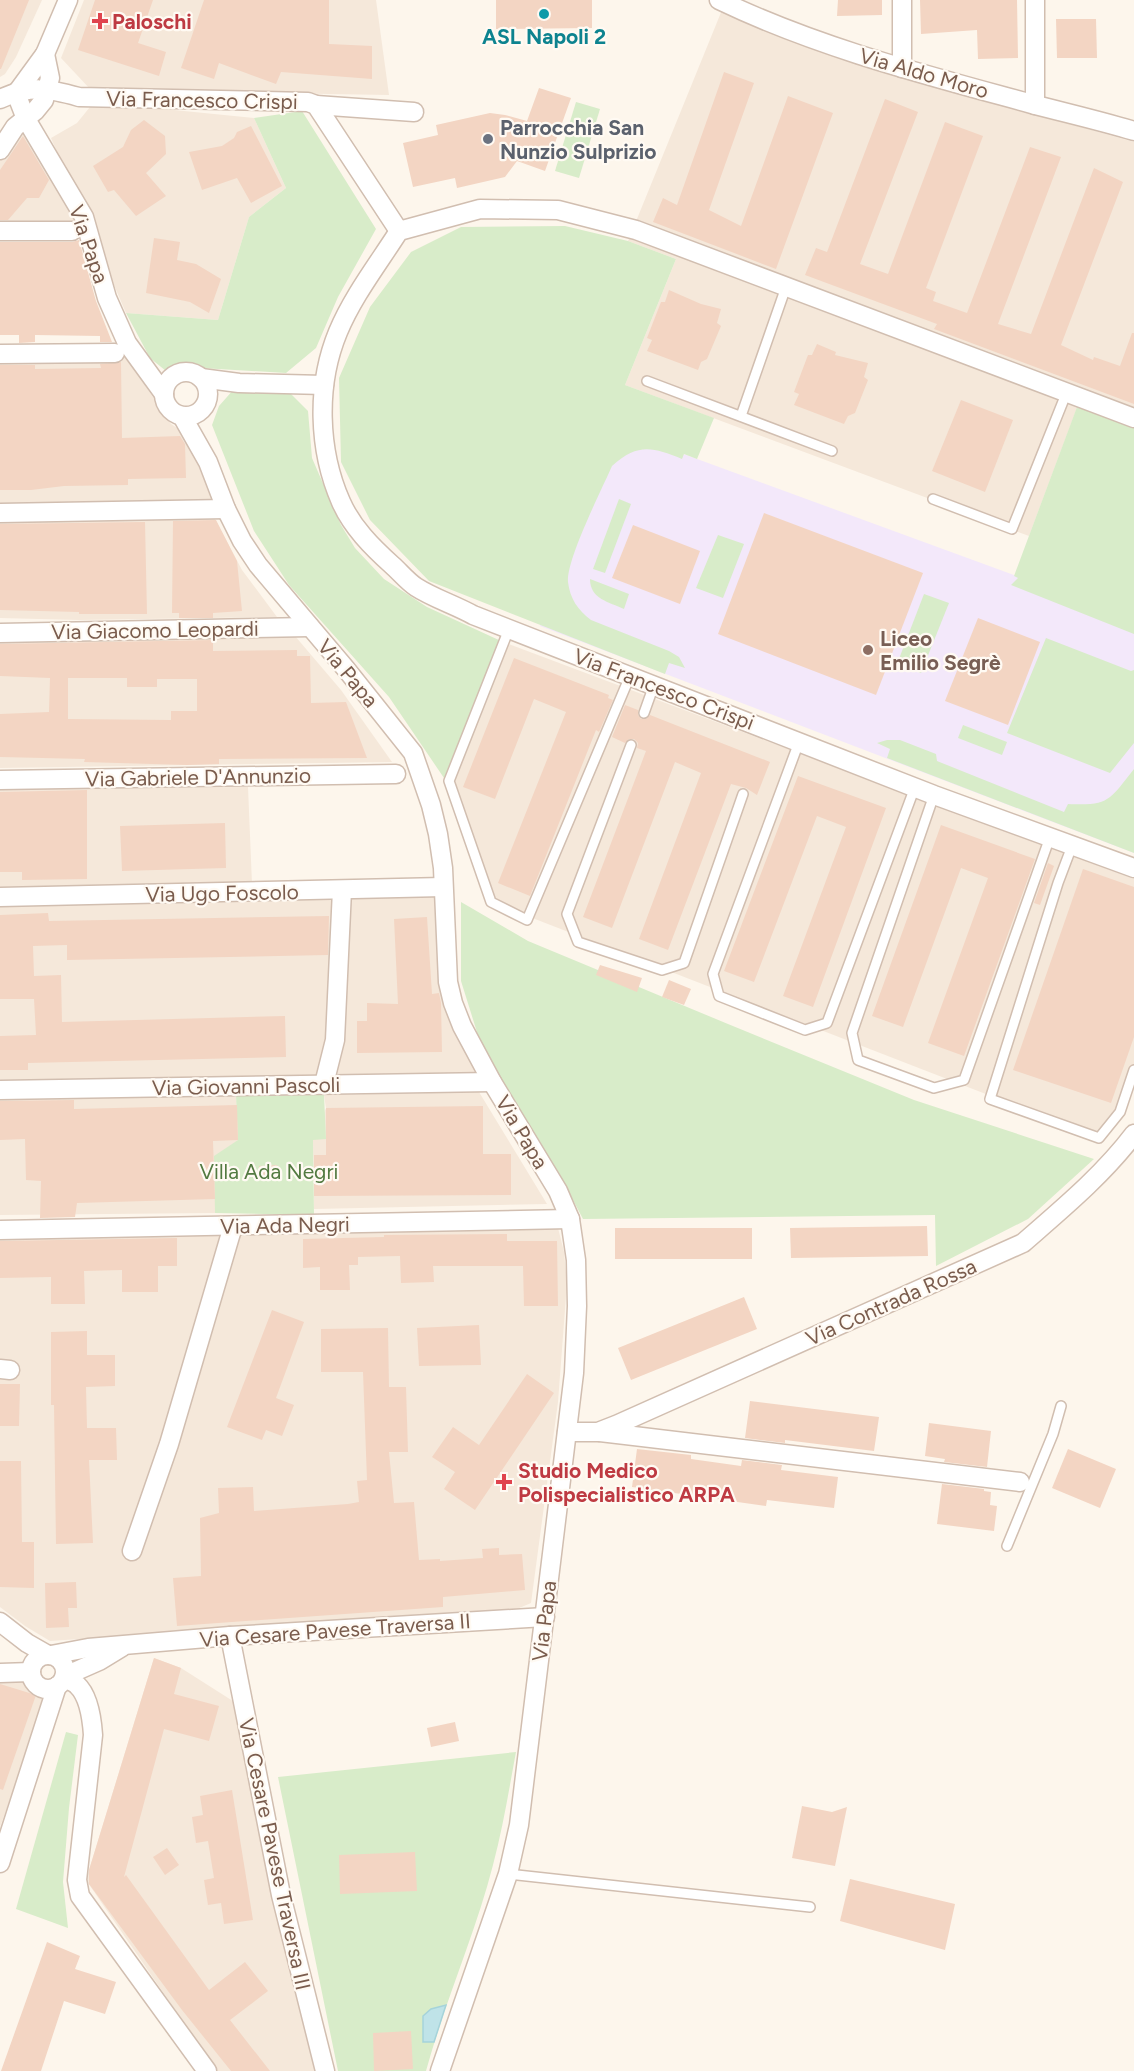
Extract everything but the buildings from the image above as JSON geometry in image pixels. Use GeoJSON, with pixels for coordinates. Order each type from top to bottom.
{"type":"FeatureCollection","features":[{"type":"Feature","properties":{"kind":"street"},"geometry":{"type":"LineString","coordinates":[[0,99],[18,91],[45,54],[68,0]]}},
{"type":"Feature","properties":{"kind":"street","name":"Via Aldo Moro"},"geometry":{"type":"LineString","coordinates":[[719,0],[824,44],[1134,132]]}},
{"type":"Feature","properties":{"kind":"street"},"geometry":{"type":"LineString","coordinates":[[902,0],[902,68]]}},
{"type":"Feature","properties":{"kind":"street"},"geometry":{"type":"LineString","coordinates":[[1035,0],[1035,105]]}},
{"type":"Feature","properties":{"kind":"street"},"geometry":{"type":"LineString","coordinates":[[0,150],[44,100],[50,78],[45,54]]}},
{"type":"Feature","properties":{"kind":"street","name":"Via Francesco Crispi"},"geometry":{"type":"LineString","coordinates":[[18,91],[48,89],[79,97],[308,102],[316,105],[399,231],[354,301],[329,358],[324,384],[325,449],[342,503],[356,526],[372,548],[415,586],[473,615],[934,795],[1134,868]]}},
{"type":"Feature","properties":{"kind":"street","name":"Via Papa"},"geometry":{"type":"LineString","coordinates":[[18,91],[25,119],[84,217],[107,298],[127,343],[164,394]]}},
{"type":"Feature","properties":{"kind":"street","name":"Via Francesco Crispi"},"geometry":{"type":"LineString","coordinates":[[25,119],[79,97]]}},
{"type":"Feature","properties":{"kind":"street"},"geometry":{"type":"LineString","coordinates":[[316,105],[414,112]]}},
{"type":"Feature","properties":{"kind":"street"},"geometry":{"type":"LineString","coordinates":[[0,106],[9,109],[15,117],[25,119]]}},
{"type":"Feature","properties":{"kind":"street"},"geometry":{"type":"LineString","coordinates":[[399,231],[480,209],[558,210],[636,230],[1134,418]]}},
{"type":"Feature","properties":{"kind":"street"},"geometry":{"type":"LineString","coordinates":[[0,231],[72,231]]}},
{"type":"Feature","properties":{"kind":"street"},"geometry":{"type":"LineString","coordinates":[[0,354],[115,353]]}},
{"type":"Feature","properties":{"kind":"street"},"geometry":{"type":"LineString","coordinates":[[205,405],[206,384],[195,374],[180,374],[168,383],[164,394],[170,408],[182,416],[189,416],[205,405],[222,388],[239,383]]}},
{"type":"Feature","properties":{"kind":"street"},"geometry":{"type":"LineString","coordinates":[[201,378],[239,383],[324,384]]}},
{"type":"Feature","properties":{"kind":"street","name":"Via Papa"},"geometry":{"type":"LineString","coordinates":[[205,405],[208,462]]}},
{"type":"Feature","properties":{"kind":"street","name":"Via Papa"},"geometry":{"type":"LineString","coordinates":[[182,416],[208,462],[226,510],[258,565],[413,753],[436,824],[443,868],[448,982],[453,1003],[462,1026],[492,1082],[558,1191],[570,1219],[576,1260],[577,1306],[574,1373],[519,1825],[508,1874],[440,2071]]}},
{"type":"Feature","properties":{"kind":"street"},"geometry":{"type":"LineString","coordinates":[[0,513],[226,510]]}},
{"type":"Feature","properties":{"kind":"street","name":"Via Giacomo Leopardi"},"geometry":{"type":"LineString","coordinates":[[0,633],[310,627]]}},
{"type":"Feature","properties":{"kind":"street","name":"Via Gabriele D'Annunzio"},"geometry":{"type":"LineString","coordinates":[[0,780],[396,774]]}},
{"type":"Feature","properties":{"kind":"street","name":"Via Ugo Foscolo"},"geometry":{"type":"LineString","coordinates":[[0,897],[443,887]]}},
{"type":"Feature","properties":{"kind":"street"},"geometry":{"type":"LineString","coordinates":[[324,1084],[335,1040],[342,890]]}},
{"type":"Feature","properties":{"kind":"street","name":"Via Giovanni Pascoli"},"geometry":{"type":"LineString","coordinates":[[0,1090],[492,1082]]}},
{"type":"Feature","properties":{"kind":"street","name":"Via Contrada Rossa"},"geometry":{"type":"LineString","coordinates":[[598,1432],[1023,1243],[1076,1197],[1134,1134]]}},
{"type":"Feature","properties":{"kind":"street","name":"Via Ada Negri"},"geometry":{"type":"LineString","coordinates":[[0,1230],[570,1219]]}},
{"type":"Feature","properties":{"kind":"street"},"geometry":{"type":"LineString","coordinates":[[132,1551],[169,1444],[233,1226]]}},
{"type":"Feature","properties":{"kind":"street"},"geometry":{"type":"LineString","coordinates":[[567,1432],[588,1421],[616,1425]]}},
{"type":"Feature","properties":{"kind":"street","name":"Via Contrada Rossa"},"geometry":{"type":"LineString","coordinates":[[567,1432],[598,1432],[1020,1482]]}},
{"type":"Feature","properties":{"kind":"street","name":"Via Cesare Pavese Traversa II"},"geometry":{"type":"LineString","coordinates":[[49,1655],[88,1648],[230,1636],[544,1617]]}},
{"type":"Feature","properties":{"kind":"street"},"geometry":{"type":"LineString","coordinates":[[0,1622],[27,1643],[62,1662],[62,1680],[0,1863]]}},
{"type":"Feature","properties":{"kind":"street","name":"Via Cesare Pavese Traversa III"},"geometry":{"type":"LineString","coordinates":[[230,1636],[281,1895],[325,2071]]}},
{"type":"Feature","properties":{"kind":"street","name":"Via Cesare Pavese Traversa II"},"geometry":{"type":"LineString","coordinates":[[62,1680],[125,1646]]}},
{"type":"Feature","properties":{"kind":"street"},"geometry":{"type":"LineString","coordinates":[[49,1655],[38,1658],[35,1662],[32,1672],[34,1681],[42,1688],[53,1688],[62,1680]]}},
{"type":"Feature","properties":{"kind":"street"},"geometry":{"type":"LineString","coordinates":[[0,1673],[32,1672]]}},
{"type":"Feature","properties":{"kind":"street"},"geometry":{"type":"LineString","coordinates":[[62,1680],[77,1685],[92,1718],[93,1735],[77,1880],[81,1896],[207,2071]]}},
{"type":"Feature","properties":{"kind":"lane"},"geometry":{"type":"LineString","coordinates":[[741,416],[786,287]]}},
{"type":"Feature","properties":{"kind":"lane"},"geometry":{"type":"LineString","coordinates":[[647,381],[832,451]]}},
{"type":"Feature","properties":{"kind":"lane"},"geometry":{"type":"LineString","coordinates":[[933,499],[1012,529],[1066,394]]}},
{"type":"Feature","properties":{"kind":"lane"},"geometry":{"type":"LineString","coordinates":[[509,629],[449,782],[491,902],[527,920],[630,676]]}},
{"type":"Feature","properties":{"kind":"lane"},"geometry":{"type":"LineString","coordinates":[[644,712],[654,685]]}},
{"type":"Feature","properties":{"kind":"lane"},"geometry":{"type":"LineString","coordinates":[[800,742],[713,974],[719,996],[730,1001],[805,1030],[827,1023],[915,787]]}},
{"type":"Feature","properties":{"kind":"lane"},"geometry":{"type":"LineString","coordinates":[[631,745],[567,914],[578,942],[662,970],[684,963],[743,794]]}},
{"type":"Feature","properties":{"kind":"lane"},"geometry":{"type":"LineString","coordinates":[[934,795],[852,1033],[858,1060],[934,1088],[964,1080],[1050,837]]}},
{"type":"Feature","properties":{"kind":"lane"},"geometry":{"type":"LineString","coordinates":[[1072,846],[990,1099],[1099,1138],[1120,1112],[1134,1070]]}},
{"type":"Feature","properties":{"kind":"lane"},"geometry":{"type":"LineString","coordinates":[[1007,1546],[1053,1434],[1061,1406]]}},
{"type":"Feature","properties":{"kind":"lane"},"geometry":{"type":"LineString","coordinates":[[508,1874],[810,1907]]}},
{"type":"Feature","properties":{"kind":"shaded area"},"geometry":{"type":"Polygon","coordinates":[[[0,0],[42,0],[16,57],[5,74],[0,77],[0,0]]]}},
{"type":"Feature","properties":{"kind":"shaded area"},"geometry":{"type":"Polygon","coordinates":[[[84,0],[376,0],[389,95],[91,90],[61,58],[84,0]]]}},
{"type":"Feature","properties":{"kind":"shaded area"},"geometry":{"type":"Polygon","coordinates":[[[722,10],[872,68],[1134,142],[1134,407],[1084,389],[1029,536],[625,385],[676,259],[628,241],[722,10]]]}},
{"type":"Feature","properties":{"kind":"shaded area"},"geometry":{"type":"Polygon","coordinates":[[[94,102],[254,118],[286,188],[249,217],[218,320],[126,313],[51,138],[77,123],[94,102]]]}},
{"type":"Feature","properties":{"kind":"shaded area"},"geometry":{"type":"Polygon","coordinates":[[[23,125],[86,224],[0,227],[0,159],[23,125]]]}},
{"type":"Feature","properties":{"kind":"shaded area"},"geometry":{"type":"Polygon","coordinates":[[[126,357],[171,424],[186,434],[216,509],[0,509],[0,358],[126,357]]]}},
{"type":"Feature","properties":{"kind":"shaded area","name":"Liceo Emilio Segrè"},"geometry":{"type":"Polygon","coordinates":[[[618,430],[1134,619],[1134,853],[540,626],[618,430]]]}},
{"type":"Feature","properties":{"kind":"shaded area"},"geometry":{"type":"Polygon","coordinates":[[[215,519],[242,570],[277,617],[79,620],[0,618],[0,521],[215,519]]]}},
{"type":"Feature","properties":{"kind":"shaded area"},"geometry":{"type":"Polygon","coordinates":[[[295,636],[341,690],[392,762],[0,768],[0,640],[295,636]]]}},
{"type":"Feature","properties":{"kind":"shaded area"},"geometry":{"type":"Polygon","coordinates":[[[501,641],[1134,879],[1134,1070],[1120,1112],[1099,1138],[491,902],[444,778],[501,641]]]}},
{"type":"Feature","properties":{"kind":"shaded area"},"geometry":{"type":"Polygon","coordinates":[[[248,787],[252,884],[0,890],[0,789],[248,787]]]}},
{"type":"Feature","properties":{"kind":"shaded area"},"geometry":{"type":"Polygon","coordinates":[[[443,887],[448,982],[492,1082],[0,1090],[0,897],[443,887]]]}},
{"type":"Feature","properties":{"kind":"shaded area"},"geometry":{"type":"Polygon","coordinates":[[[479,1092],[547,1204],[314,1209],[313,1140],[326,1108],[324,1095],[479,1092]]]}},
{"type":"Feature","properties":{"kind":"shaded area"},"geometry":{"type":"Polygon","coordinates":[[[236,1096],[238,1140],[215,1199],[215,1213],[0,1215],[0,1099],[236,1096]]]}},
{"type":"Feature","properties":{"kind":"shaded area"},"geometry":{"type":"Polygon","coordinates":[[[558,1228],[564,1252],[567,1283],[558,1402],[531,1603],[517,1609],[50,1641],[0,1607],[0,1236],[558,1228]]]}},
{"type":"Feature","properties":{"kind":"shaded area"},"geometry":{"type":"Polygon","coordinates":[[[154,1658],[181,1668],[236,1703],[321,2071],[217,2071],[86,1880],[154,1658]]]}},
{"type":"Feature","properties":{"kind":"shaded area"},"geometry":{"type":"Polygon","coordinates":[[[0,1679],[35,1684],[47,1696],[0,1827],[0,1679]]]}},
{"type":"Feature","properties":{"kind":"green space"},"geometry":{"type":"Polygon","coordinates":[[[576,102],[600,109],[579,178],[555,171],[576,102]]]}},
{"type":"Feature","properties":{"kind":"green space"},"geometry":{"type":"Polygon","coordinates":[[[302,111],[376,229],[338,297],[316,348],[286,373],[184,367],[166,371],[150,358],[126,313],[218,320],[249,217],[286,188],[254,118],[302,111]]]}},
{"type":"Feature","properties":{"kind":"green space"},"geometry":{"type":"Polygon","coordinates":[[[565,226],[628,241],[676,259],[625,385],[714,418],[697,459],[684,454],[682,459],[646,449],[630,454],[612,466],[578,542],[569,572],[568,582],[573,599],[591,620],[679,657],[685,668],[669,663],[665,674],[429,581],[370,520],[341,462],[339,378],[370,307],[411,252],[461,227],[565,226]]]}},
{"type":"Feature","properties":{"kind":"green space"},"geometry":{"type":"Polygon","coordinates":[[[234,389],[289,392],[308,411],[312,458],[341,525],[355,548],[384,579],[427,607],[501,641],[444,778],[389,697],[289,585],[254,531],[212,425],[219,406],[234,389]]]}},
{"type":"Feature","properties":{"kind":"green space"},"geometry":{"type":"Polygon","coordinates":[[[1077,407],[1134,428],[1134,634],[1011,585],[1018,578],[1014,576],[1077,407]]]}},
{"type":"Feature","properties":{"kind":"green space"},"geometry":{"type":"Polygon","coordinates":[[[619,499],[631,504],[605,573],[593,569],[619,499]]]}},
{"type":"Feature","properties":{"kind":"green space"},"geometry":{"type":"Polygon","coordinates":[[[718,535],[744,544],[723,598],[696,588],[718,535]]]}},
{"type":"Feature","properties":{"kind":"green space"},"geometry":{"type":"Polygon","coordinates":[[[590,579],[629,594],[624,609],[597,595],[593,591],[590,579]]]}},
{"type":"Feature","properties":{"kind":"green space"},"geometry":{"type":"Polygon","coordinates":[[[924,594],[949,603],[921,673],[897,664],[924,594]]]}},
{"type":"Feature","properties":{"kind":"green space"},"geometry":{"type":"Polygon","coordinates":[[[1046,638],[1131,671],[1134,670],[1134,743],[1110,773],[1007,733],[1046,638]]]}},
{"type":"Feature","properties":{"kind":"green space"},"geometry":{"type":"Polygon","coordinates":[[[963,725],[1007,742],[1002,755],[958,738],[963,725]]]}},
{"type":"Feature","properties":{"kind":"green space"},"geometry":{"type":"Polygon","coordinates":[[[900,740],[936,754],[937,761],[1064,812],[1068,804],[1093,804],[1107,799],[1134,769],[1134,853],[887,758],[890,749],[877,743],[900,740]]]}},
{"type":"Feature","properties":{"kind":"green space"},"geometry":{"type":"Polygon","coordinates":[[[461,902],[528,941],[914,1100],[1094,1159],[1028,1219],[936,1266],[935,1215],[583,1219],[562,1179],[481,1045],[461,981],[461,902]]]}},
{"type":"Feature","properties":{"kind":"green space","name":"Villa Ada Negri"},"geometry":{"type":"Polygon","coordinates":[[[324,1095],[326,1139],[313,1140],[314,1215],[215,1213],[214,1156],[238,1140],[236,1096],[324,1095]]]}},
{"type":"Feature","properties":{"kind":"green space"},"geometry":{"type":"Polygon","coordinates":[[[66,1732],[78,1735],[63,1882],[68,1928],[16,1909],[66,1732]]]}},
{"type":"Feature","properties":{"kind":"green space"},"geometry":{"type":"Polygon","coordinates":[[[516,1752],[500,1837],[486,1891],[426,2071],[338,2071],[278,1777],[516,1752]]]}},
{"type":"Feature","properties":{"kind":"water"},"geometry":{"type":"Polygon","coordinates":[[[446,2005],[434,2042],[423,2042],[423,2016],[431,2009],[446,2005]]]}},
{"type":"Feature","properties":{"kind":"place","name":"ASL Napoli 2"},"geometry":{"type":"Point","coordinates":[544,14]}},
{"type":"Feature","properties":{"kind":"place","name":"Paloschi"},"geometry":{"type":"Point","coordinates":[100,21]}},
{"type":"Feature","properties":{"kind":"place","name":"Parrocchia San Nunzio Sulprizio"},"geometry":{"type":"Point","coordinates":[488,139]}},
{"type":"Feature","properties":{"kind":"place","name":"Liceo Emilio Segrè"},"geometry":{"type":"Point","coordinates":[868,650]}},
{"type":"Feature","properties":{"kind":"place","name":"Studio Medico Polispecialistico ARPA"},"geometry":{"type":"Point","coordinates":[504,1482]}}]}
